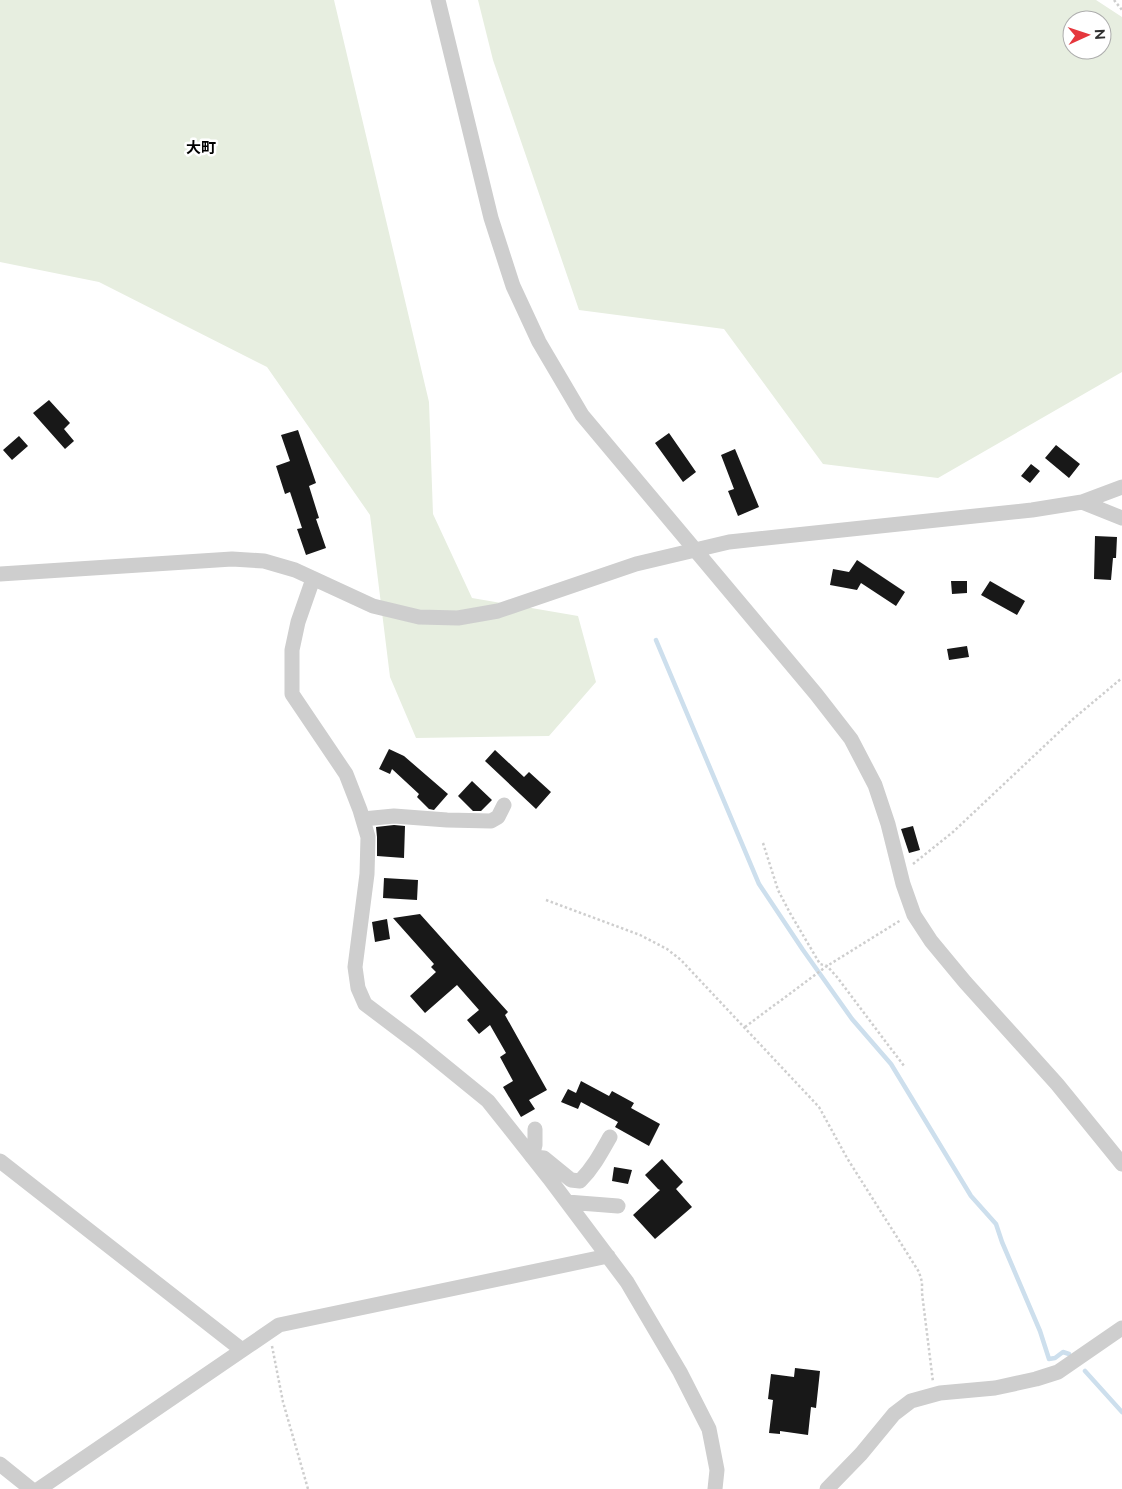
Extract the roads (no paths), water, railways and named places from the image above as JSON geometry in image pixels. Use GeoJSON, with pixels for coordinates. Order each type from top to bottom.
{"type":"FeatureCollection","features":[{"type":"Feature","properties":{"kind":"street"},"geometry":{"type":"LineString","coordinates":[[438,0],[491,218],[513,286],[538,342],[582,415],[816,694],[851,739],[874,785],[888,824],[900,874],[914,915],[931,941],[965,982],[1057,1084],[1122,1164]]}},
{"type":"Feature","properties":{"kind":"street"},"geometry":{"type":"LineString","coordinates":[[0,574],[232,559],[264,561],[295,570],[373,606],[419,616],[458,618],[498,610],[636,564],[729,542],[1032,510],[1082,502],[1122,487]]}},
{"type":"Feature","properties":{"kind":"street"},"geometry":{"type":"LineString","coordinates":[[1082,502],[1122,518]]}},
{"type":"Feature","properties":{"kind":"street"},"geometry":{"type":"LineString","coordinates":[[313,579],[298,622],[292,650],[292,694],[346,774],[368,837],[367,874],[355,967],[358,988],[364,1004],[418,1044],[488,1101],[627,1282],[680,1372],[709,1429],[717,1470],[715,1489]]}},
{"type":"Feature","properties":{"kind":"street"},"geometry":{"type":"LineString","coordinates":[[363,819],[394,816],[491,821],[498,817],[504,805]]}},
{"type":"Feature","properties":{"kind":"street"},"geometry":{"type":"LineString","coordinates":[[532,1157],[535,1144],[534,1129]]}},
{"type":"Feature","properties":{"kind":"street"},"geometry":{"type":"LineString","coordinates":[[532,1157],[544,1158],[572,1180],[580,1181],[596,1163],[610,1137]]}},
{"type":"Feature","properties":{"kind":"street"},"geometry":{"type":"LineString","coordinates":[[0,1160],[242,1350]]}},
{"type":"Feature","properties":{"kind":"street"},"geometry":{"type":"LineString","coordinates":[[567,1202],[618,1206]]}},
{"type":"Feature","properties":{"kind":"street"},"geometry":{"type":"LineString","coordinates":[[39,1489],[279,1325],[608,1256]]}},
{"type":"Feature","properties":{"kind":"street"},"geometry":{"type":"LineString","coordinates":[[827,1489],[861,1454],[894,1414],[911,1401],[935,1394],[994,1388],[1058,1372],[1122,1328]]}},
{"type":"Feature","properties":{"kind":"street"},"geometry":{"type":"LineString","coordinates":[[0,1464],[31,1489]]}},
{"type":"Feature","properties":{"kind":"waterway"},"geometry":{"type":"LineString","coordinates":[[656,640],[759,884],[852,1019],[891,1064],[971,1196],[996,1224],[1040,1331],[1049,1359],[1055,1358],[1063,1352],[1069,1354]]}},
{"type":"Feature","properties":{"kind":"waterway"},"geometry":{"type":"LineString","coordinates":[[1085,1371],[1122,1412]]}},
{"type":"Feature","properties":{"kind":"district","name":"大町"},"geometry":{"type":"Point","coordinates":[201,148]}}]}
